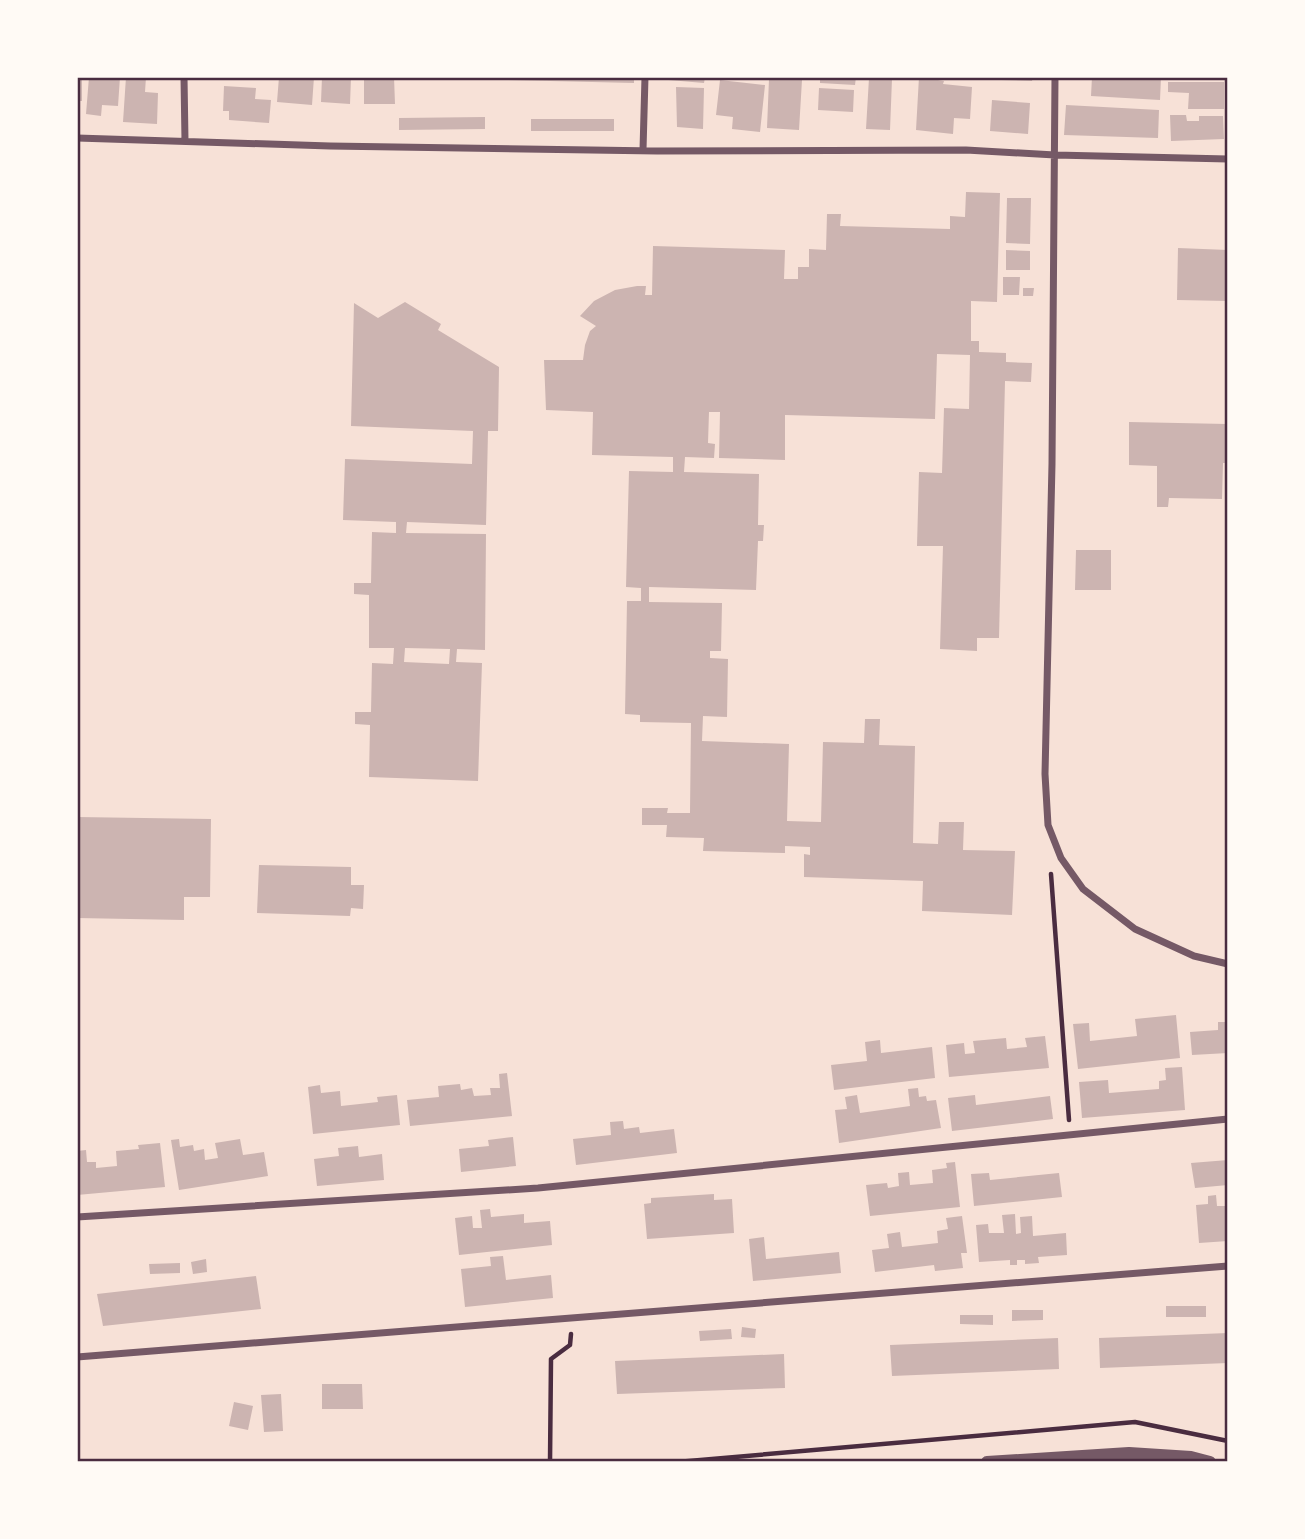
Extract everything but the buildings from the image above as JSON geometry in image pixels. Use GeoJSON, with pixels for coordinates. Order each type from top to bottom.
{"type":"FeatureCollection","features":[{"type":"Feature","properties":{"kind":"street"},"geometry":{"type":"LineString","coordinates":[[184,77],[185,141]]}},
{"type":"Feature","properties":{"kind":"street"},"geometry":{"type":"LineString","coordinates":[[643,150],[645,77]]}},
{"type":"Feature","properties":{"kind":"street"},"geometry":{"type":"LineString","coordinates":[[1055,77],[1052,464],[1045,774],[1048,825],[1061,858],[1083,889],[1114,913],[1135,929],[1194,956],[1228,964]]}},
{"type":"Feature","properties":{"kind":"street"},"geometry":{"type":"LineString","coordinates":[[77,138],[330,146],[966,150],[1228,159]]}},
{"type":"Feature","properties":{"kind":"street"},"geometry":{"type":"LineString","coordinates":[[77,1217],[538,1188],[1228,1119]]}},
{"type":"Feature","properties":{"kind":"street"},"geometry":{"type":"LineString","coordinates":[[77,1357],[1228,1266]]}},
{"type":"Feature","properties":{"kind":"street"},"geometry":{"type":"LineString","coordinates":[[987,1462],[1129,1453],[1191,1457],[1210,1462]]}},
{"type":"Feature","properties":{"kind":"path"},"geometry":{"type":"LineString","coordinates":[[1050,862],[1070,1135]]}},
{"type":"Feature","properties":{"kind":"path"},"geometry":{"type":"LineString","coordinates":[[550,1462],[551,1359],[570,1345],[572,1332]]}},
{"type":"Feature","properties":{"kind":"path"},"geometry":{"type":"LineString","coordinates":[[677,1462],[1135,1422],[1228,1441]]}}]}
